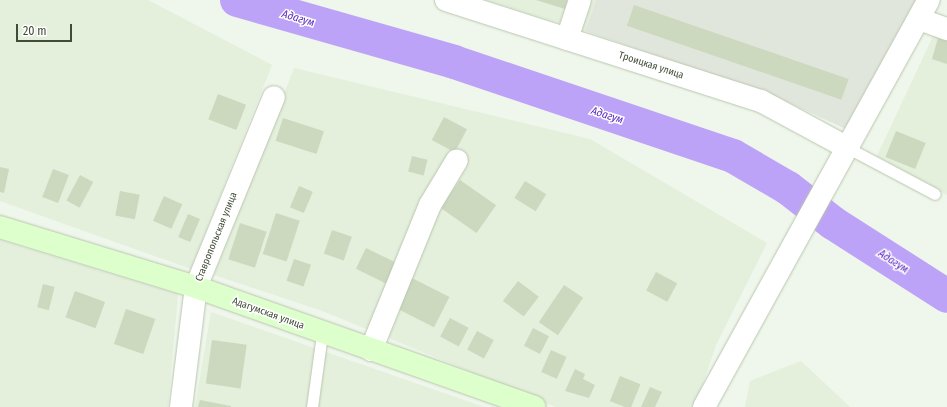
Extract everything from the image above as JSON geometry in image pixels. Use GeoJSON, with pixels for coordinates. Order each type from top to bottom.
{"type":"FeatureCollection","features":[{"type":"Feature","properties":{"kind":"main road","name":"Адагумская улица"},"geometry":{"type":"LineString","coordinates":[[0,226],[196,287],[322,334],[534,407]]}},
{"type":"Feature","properties":{"kind":"street","name":"Троицкая улица"},"geometry":{"type":"LineString","coordinates":[[446,0],[761,102],[848,148]]}},
{"type":"Feature","properties":{"kind":"street"},"geometry":{"type":"LineString","coordinates":[[567,39],[580,0]]}},
{"type":"Feature","properties":{"kind":"street"},"geometry":{"type":"LineString","coordinates":[[704,407],[924,9],[947,29]]}},
{"type":"Feature","properties":{"kind":"street","name":"Ставропольская улица"},"geometry":{"type":"LineString","coordinates":[[182,407],[196,287],[274,97]]}},
{"type":"Feature","properties":{"kind":"street"},"geometry":{"type":"LineString","coordinates":[[370,350],[430,205],[457,160]]}},
{"type":"Feature","properties":{"kind":"lane"},"geometry":{"type":"LineString","coordinates":[[848,148],[935,194]]}},
{"type":"Feature","properties":{"kind":"lane"},"geometry":{"type":"LineString","coordinates":[[312,407],[322,334]]}},
{"type":"Feature","properties":{"kind":"shaded area"},"geometry":{"type":"Polygon","coordinates":[[[0,0],[148,0],[272,65],[191,269],[0,201],[0,0]]]}},
{"type":"Feature","properties":{"kind":"shaded area"},"geometry":{"type":"Polygon","coordinates":[[[485,0],[596,0],[585,31],[485,0]]]}},
{"type":"Feature","properties":{"kind":"shaded area"},"geometry":{"type":"Polygon","coordinates":[[[596,0],[917,0],[848,130],[774,96],[585,31],[596,0]]]}},
{"type":"Feature","properties":{"kind":"shaded area"},"geometry":{"type":"Polygon","coordinates":[[[935,32],[947,36],[947,195],[877,156],[935,32]]]}},
{"type":"Feature","properties":{"kind":"shaded area"},"geometry":{"type":"Polygon","coordinates":[[[294,68],[590,139],[767,243],[716,345],[695,407],[556,407],[325,312],[214,275],[294,68]]]}},
{"type":"Feature","properties":{"kind":"shaded area"},"geometry":{"type":"Polygon","coordinates":[[[0,240],[178,294],[168,407],[0,407],[0,240]]]}},
{"type":"Feature","properties":{"kind":"shaded area"},"geometry":{"type":"Polygon","coordinates":[[[211,312],[484,407],[195,407],[211,312]]]}},
{"type":"Feature","properties":{"kind":"shaded area"},"geometry":{"type":"Polygon","coordinates":[[[801,361],[850,407],[745,407],[750,381],[801,361]]]}},
{"type":"Feature","properties":{"kind":"building"},"geometry":{"type":"Polygon","coordinates":[[[536,0],[567,0],[565,9],[536,0]]]}},
{"type":"Feature","properties":{"kind":"building"},"geometry":{"type":"Polygon","coordinates":[[[634,5],[849,79],[841,100],[627,26],[634,5]]]}},
{"type":"Feature","properties":{"kind":"building"},"geometry":{"type":"Polygon","coordinates":[[[938,38],[947,41],[947,64],[932,59],[938,38]]]}},
{"type":"Feature","properties":{"kind":"building"},"geometry":{"type":"Polygon","coordinates":[[[218,94],[246,105],[236,130],[208,119],[218,94]]]}},
{"type":"Feature","properties":{"kind":"building"},"geometry":{"type":"Polygon","coordinates":[[[444,117],[467,129],[455,152],[432,140],[444,117]]]}},
{"type":"Feature","properties":{"kind":"building"},"geometry":{"type":"Polygon","coordinates":[[[283,118],[324,131],[316,154],[276,141],[283,118]]]}},
{"type":"Feature","properties":{"kind":"building"},"geometry":{"type":"Polygon","coordinates":[[[896,131],[926,143],[915,169],[886,157],[896,131]]]}},
{"type":"Feature","properties":{"kind":"building"},"geometry":{"type":"Polygon","coordinates":[[[412,156],[428,160],[424,175],[408,172],[412,156]]]}},
{"type":"Feature","properties":{"kind":"building"},"geometry":{"type":"Polygon","coordinates":[[[0,167],[9,169],[4,193],[0,192],[0,167]]]}},
{"type":"Feature","properties":{"kind":"building"},"geometry":{"type":"Polygon","coordinates":[[[53,169],[69,175],[58,203],[42,197],[53,169]]]}},
{"type":"Feature","properties":{"kind":"building"},"geometry":{"type":"Polygon","coordinates":[[[80,175],[93,182],[80,208],[66,201],[80,175]]]}},
{"type":"Feature","properties":{"kind":"building"},"geometry":{"type":"Polygon","coordinates":[[[460,180],[496,205],[477,233],[440,208],[460,180]]]}},
{"type":"Feature","properties":{"kind":"building"},"geometry":{"type":"Polygon","coordinates":[[[525,181],[546,194],[536,211],[514,198],[525,181]]]}},
{"type":"Feature","properties":{"kind":"building"},"geometry":{"type":"Polygon","coordinates":[[[299,186],[313,192],[304,213],[290,207],[299,186]]]}},
{"type":"Feature","properties":{"kind":"building"},"geometry":{"type":"Polygon","coordinates":[[[120,191],[140,195],[135,219],[115,216],[120,191]]]}},
{"type":"Feature","properties":{"kind":"building"},"geometry":{"type":"Polygon","coordinates":[[[164,196],[182,204],[171,229],[153,221],[164,196]]]}},
{"type":"Feature","properties":{"kind":"building"},"geometry":{"type":"Polygon","coordinates":[[[276,213],[300,221],[286,262],[263,254],[276,213]]]}},
{"type":"Feature","properties":{"kind":"building"},"geometry":{"type":"Polygon","coordinates":[[[188,214],[200,219],[190,242],[178,237],[188,214]]]}},
{"type":"Feature","properties":{"kind":"building"},"geometry":{"type":"Polygon","coordinates":[[[240,223],[267,232],[255,268],[228,259],[240,223]]]}},
{"type":"Feature","properties":{"kind":"building"},"geometry":{"type":"Polygon","coordinates":[[[332,230],[352,237],[344,260],[324,254],[332,230]]]}},
{"type":"Feature","properties":{"kind":"building"},"geometry":{"type":"Polygon","coordinates":[[[366,248],[399,264],[389,285],[356,269],[366,248]]]}},
{"type":"Feature","properties":{"kind":"building"},"geometry":{"type":"Polygon","coordinates":[[[294,259],[311,265],[304,287],[287,281],[294,259]]]}},
{"type":"Feature","properties":{"kind":"building"},"geometry":{"type":"Polygon","coordinates":[[[656,272],[677,283],[667,302],[646,291],[656,272]]]}},
{"type":"Feature","properties":{"kind":"building"},"geometry":{"type":"Polygon","coordinates":[[[412,278],[449,297],[434,327],[397,308],[412,278]]]}},
{"type":"Feature","properties":{"kind":"building"},"geometry":{"type":"Polygon","coordinates":[[[518,281],[539,297],[524,317],[503,301],[518,281]]]}},
{"type":"Feature","properties":{"kind":"building"},"geometry":{"type":"Polygon","coordinates":[[[43,284],[55,287],[49,310],[37,307],[43,284]]]}},
{"type":"Feature","properties":{"kind":"building"},"geometry":{"type":"Polygon","coordinates":[[[564,285],[583,298],[558,335],[539,322],[564,285]]]}},
{"type":"Feature","properties":{"kind":"building"},"geometry":{"type":"Polygon","coordinates":[[[75,291],[105,302],[95,328],[65,317],[75,291]]]}},
{"type":"Feature","properties":{"kind":"building"},"geometry":{"type":"Polygon","coordinates":[[[126,309],[155,319],[143,354],[114,344],[126,309]]]}},
{"type":"Feature","properties":{"kind":"building"},"geometry":{"type":"Polygon","coordinates":[[[450,318],[469,328],[459,346],[440,337],[450,318]]]}},
{"type":"Feature","properties":{"kind":"building"},"geometry":{"type":"Polygon","coordinates":[[[533,328],[549,336],[540,354],[524,346],[533,328]]]}},
{"type":"Feature","properties":{"kind":"building"},"geometry":{"type":"Polygon","coordinates":[[[477,331],[494,340],[484,358],[467,350],[477,331]]]}},
{"type":"Feature","properties":{"kind":"building"},"geometry":{"type":"Polygon","coordinates":[[[212,340],[247,345],[241,388],[206,384],[212,340]]]}},
{"type":"Feature","properties":{"kind":"building"},"geometry":{"type":"Polygon","coordinates":[[[551,350],[567,357],[557,379],[541,372],[551,350]]]}},
{"type":"Feature","properties":{"kind":"building"},"geometry":{"type":"Polygon","coordinates":[[[575,369],[585,374],[583,379],[595,385],[589,398],[565,391],[575,369]]]}},
{"type":"Feature","properties":{"kind":"building"},"geometry":{"type":"Polygon","coordinates":[[[620,376],[640,384],[631,407],[625,407],[610,401],[620,376]]]}},
{"type":"Feature","properties":{"kind":"building"},"geometry":{"type":"Polygon","coordinates":[[[650,387],[662,392],[655,407],[641,407],[650,387]]]}},
{"type":"Feature","properties":{"kind":"building"},"geometry":{"type":"Polygon","coordinates":[[[200,400],[231,406],[231,407],[198,407],[200,400]]]}},
{"type":"Feature","properties":{"kind":"waterway","name":"Адагум"},"geometry":{"type":"LineString","coordinates":[[237,0],[454,62],[733,156],[788,188],[833,223],[947,296]]}}]}
